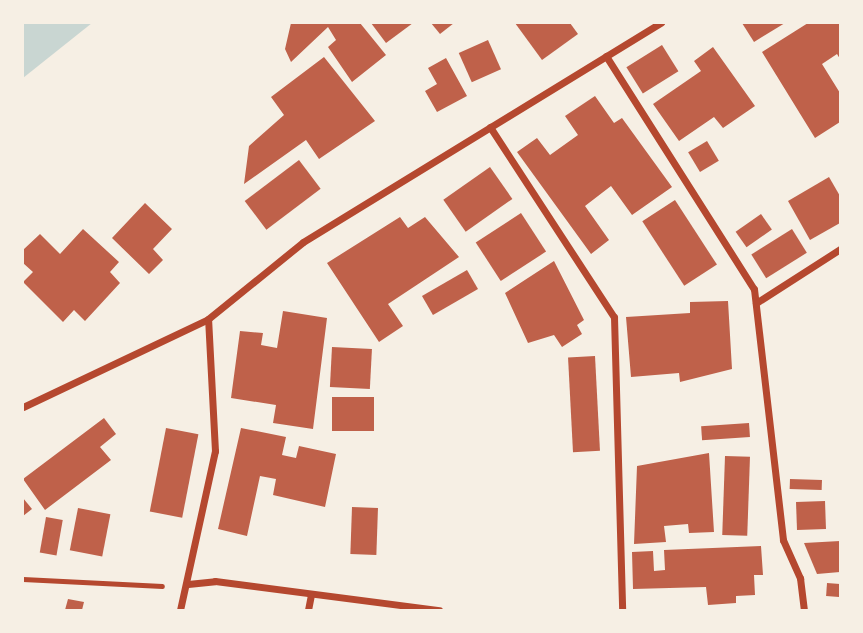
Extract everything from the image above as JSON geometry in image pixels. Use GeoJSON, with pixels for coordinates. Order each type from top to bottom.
{"type":"FeatureCollection","features":[{"type":"Feature","properties":{"kind":"street"},"geometry":{"type":"LineString","coordinates":[[23,407],[208,319],[303,242],[661,23]]}},
{"type":"Feature","properties":{"kind":"street"},"geometry":{"type":"LineString","coordinates":[[606,56],[754,289],[783,540],[800,578],[804,610]]}},
{"type":"Feature","properties":{"kind":"street"},"geometry":{"type":"LineString","coordinates":[[490,127],[614,317],[622,610]]}},
{"type":"Feature","properties":{"kind":"street"},"geometry":{"type":"LineString","coordinates":[[756,303],[840,249]]}},
{"type":"Feature","properties":{"kind":"street"},"geometry":{"type":"LineString","coordinates":[[180,610],[188,584],[215,451],[208,319]]}},
{"type":"Feature","properties":{"kind":"street"},"geometry":{"type":"LineString","coordinates":[[188,584],[215,581],[439,610]]}},
{"type":"Feature","properties":{"kind":"street"},"geometry":{"type":"LineString","coordinates":[[308,610],[311,595]]}},
{"type":"Feature","properties":{"kind":"path"},"geometry":{"type":"LineString","coordinates":[[23,579],[188,584]]}},
{"type":"Feature","properties":{"kind":"shaded area"},"geometry":{"type":"Polygon","coordinates":[[[23,23],[92,23],[23,78],[23,23]]]}},
{"type":"Feature","properties":{"kind":"building"},"geometry":{"type":"Polygon","coordinates":[[[291,23],[360,23],[386,55],[352,82],[328,47],[336,40],[328,27],[291,62],[285,49],[291,23]]]}},
{"type":"Feature","properties":{"kind":"building"},"geometry":{"type":"Polygon","coordinates":[[[371,23],[413,23],[386,43],[371,23]]]}},
{"type":"Feature","properties":{"kind":"building"},"geometry":{"type":"Polygon","coordinates":[[[431,23],[454,23],[440,34],[431,23]]]}},
{"type":"Feature","properties":{"kind":"building"},"geometry":{"type":"Polygon","coordinates":[[[515,23],[570,23],[578,34],[542,60],[515,23]]]}},
{"type":"Feature","properties":{"kind":"building"},"geometry":{"type":"Polygon","coordinates":[[[742,23],[785,23],[754,42],[742,23]]]}},
{"type":"Feature","properties":{"kind":"building"},"geometry":{"type":"Polygon","coordinates":[[[808,23],[840,23],[840,59],[837,54],[822,64],[840,93],[840,122],[815,138],[762,52],[808,23]]]}},
{"type":"Feature","properties":{"kind":"building"},"geometry":{"type":"Polygon","coordinates":[[[488,40],[501,69],[472,82],[459,53],[488,40]]]}},
{"type":"Feature","properties":{"kind":"building"},"geometry":{"type":"Polygon","coordinates":[[[662,45],[678,71],[643,94],[626,67],[662,45]]]}},
{"type":"Feature","properties":{"kind":"building"},"geometry":{"type":"Polygon","coordinates":[[[713,47],[755,106],[723,128],[714,117],[679,141],[653,104],[701,71],[694,61],[713,47]]]}},
{"type":"Feature","properties":{"kind":"building"},"geometry":{"type":"Polygon","coordinates":[[[324,57],[375,121],[319,159],[306,140],[244,184],[249,146],[284,115],[271,97],[324,57]]]}},
{"type":"Feature","properties":{"kind":"building"},"geometry":{"type":"Polygon","coordinates":[[[446,58],[467,96],[437,112],[425,91],[437,84],[428,68],[446,58]]]}},
{"type":"Feature","properties":{"kind":"building"},"geometry":{"type":"Polygon","coordinates":[[[595,96],[614,123],[622,118],[672,187],[632,215],[611,186],[585,206],[609,240],[591,254],[517,152],[537,138],[550,155],[578,135],[565,116],[595,96]]]}},
{"type":"Feature","properties":{"kind":"building"},"geometry":{"type":"Polygon","coordinates":[[[707,141],[719,161],[700,172],[688,152],[707,141]]]}},
{"type":"Feature","properties":{"kind":"building"},"geometry":{"type":"Polygon","coordinates":[[[299,160],[321,189],[266,230],[245,201],[299,160]]]}},
{"type":"Feature","properties":{"kind":"building"},"geometry":{"type":"Polygon","coordinates":[[[490,167],[512,199],[466,232],[443,200],[490,167]]]}},
{"type":"Feature","properties":{"kind":"building"},"geometry":{"type":"Polygon","coordinates":[[[829,177],[840,196],[840,223],[810,240],[788,201],[829,177]]]}},
{"type":"Feature","properties":{"kind":"building"},"geometry":{"type":"Polygon","coordinates":[[[675,200],[717,265],[684,286],[642,221],[675,200]]]}},
{"type":"Feature","properties":{"kind":"building"},"geometry":{"type":"Polygon","coordinates":[[[145,203],[172,229],[153,249],[163,260],[149,274],[112,238],[145,203]]]}},
{"type":"Feature","properties":{"kind":"building"},"geometry":{"type":"Polygon","coordinates":[[[521,213],[546,252],[501,281],[476,242],[521,213]]]}},
{"type":"Feature","properties":{"kind":"building"},"geometry":{"type":"Polygon","coordinates":[[[761,214],[772,230],[747,247],[736,232],[761,214]]]}},
{"type":"Feature","properties":{"kind":"building"},"geometry":{"type":"Polygon","coordinates":[[[400,217],[408,228],[425,217],[459,257],[388,304],[403,326],[379,342],[327,263],[400,217]]]}},
{"type":"Feature","properties":{"kind":"building"},"geometry":{"type":"Polygon","coordinates":[[[83,229],[119,262],[110,272],[120,283],[85,321],[74,310],[63,322],[23,282],[33,272],[23,263],[23,250],[40,234],[60,254],[83,229]]]}},
{"type":"Feature","properties":{"kind":"building"},"geometry":{"type":"Polygon","coordinates":[[[792,229],[807,253],[766,278],[751,254],[792,229]]]}},
{"type":"Feature","properties":{"kind":"building"},"geometry":{"type":"Polygon","coordinates":[[[554,261],[584,320],[577,325],[582,334],[562,347],[554,335],[528,343],[505,293],[554,261]]]}},
{"type":"Feature","properties":{"kind":"building"},"geometry":{"type":"Polygon","coordinates":[[[467,270],[478,289],[433,315],[422,296],[467,270]]]}},
{"type":"Feature","properties":{"kind":"building"},"geometry":{"type":"Polygon","coordinates":[[[728,301],[732,369],[680,382],[679,373],[631,377],[626,317],[690,313],[690,302],[728,301]]]}},
{"type":"Feature","properties":{"kind":"building"},"geometry":{"type":"Polygon","coordinates":[[[283,311],[327,318],[313,429],[273,423],[276,405],[231,398],[240,331],[263,333],[261,345],[277,348],[283,311]]]}},
{"type":"Feature","properties":{"kind":"building"},"geometry":{"type":"Polygon","coordinates":[[[332,347],[372,349],[370,389],[330,387],[332,347]]]}},
{"type":"Feature","properties":{"kind":"building"},"geometry":{"type":"Polygon","coordinates":[[[595,356],[600,451],[573,452],[568,357],[595,356]]]}},
{"type":"Feature","properties":{"kind":"building"},"geometry":{"type":"Polygon","coordinates":[[[332,397],[374,397],[374,431],[332,431],[332,397]]]}},
{"type":"Feature","properties":{"kind":"building"},"geometry":{"type":"Polygon","coordinates":[[[104,418],[116,434],[100,447],[111,460],[45,510],[23,479],[104,418]]]}},
{"type":"Feature","properties":{"kind":"building"},"geometry":{"type":"Polygon","coordinates":[[[749,423],[750,437],[702,440],[701,426],[749,423]]]}},
{"type":"Feature","properties":{"kind":"building"},"geometry":{"type":"Polygon","coordinates":[[[166,428],[198,434],[182,518],[150,511],[166,428]]]}},
{"type":"Feature","properties":{"kind":"building"},"geometry":{"type":"Polygon","coordinates":[[[241,428],[286,437],[282,455],[296,458],[299,446],[336,454],[325,507],[273,495],[276,479],[260,476],[247,536],[218,529],[241,428]]]}},
{"type":"Feature","properties":{"kind":"building"},"geometry":{"type":"Polygon","coordinates":[[[709,453],[714,532],[689,533],[688,524],[664,526],[666,542],[634,544],[637,466],[709,453]]]}},
{"type":"Feature","properties":{"kind":"building"},"geometry":{"type":"Polygon","coordinates":[[[725,456],[750,457],[747,536],[722,535],[725,456]]]}},
{"type":"Feature","properties":{"kind":"building"},"geometry":{"type":"Polygon","coordinates":[[[790,479],[822,480],[822,490],[790,489],[790,479]]]}},
{"type":"Feature","properties":{"kind":"building"},"geometry":{"type":"Polygon","coordinates":[[[23,498],[32,509],[23,516],[23,498]]]}},
{"type":"Feature","properties":{"kind":"building"},"geometry":{"type":"Polygon","coordinates":[[[825,501],[826,529],[797,530],[796,502],[825,501]]]}},
{"type":"Feature","properties":{"kind":"building"},"geometry":{"type":"Polygon","coordinates":[[[352,507],[378,508],[376,555],[350,554],[352,507]]]}},
{"type":"Feature","properties":{"kind":"building"},"geometry":{"type":"Polygon","coordinates":[[[78,508],[110,514],[102,557],[70,550],[78,508]]]}},
{"type":"Feature","properties":{"kind":"building"},"geometry":{"type":"Polygon","coordinates":[[[46,517],[63,520],[56,555],[40,552],[46,517]]]}},
{"type":"Feature","properties":{"kind":"building"},"geometry":{"type":"Polygon","coordinates":[[[840,541],[840,572],[817,574],[804,543],[840,541]]]}},
{"type":"Feature","properties":{"kind":"building"},"geometry":{"type":"Polygon","coordinates":[[[761,546],[763,575],[754,575],[755,595],[736,596],[736,603],[708,605],[706,587],[633,589],[632,552],[653,551],[654,571],[665,570],[664,550],[761,546]]]}},
{"type":"Feature","properties":{"kind":"building"},"geometry":{"type":"Polygon","coordinates":[[[827,583],[840,584],[839,597],[826,596],[827,583]]]}},
{"type":"Feature","properties":{"kind":"building"},"geometry":{"type":"Polygon","coordinates":[[[68,599],[84,602],[82,610],[65,610],[68,599]]]}}]}
